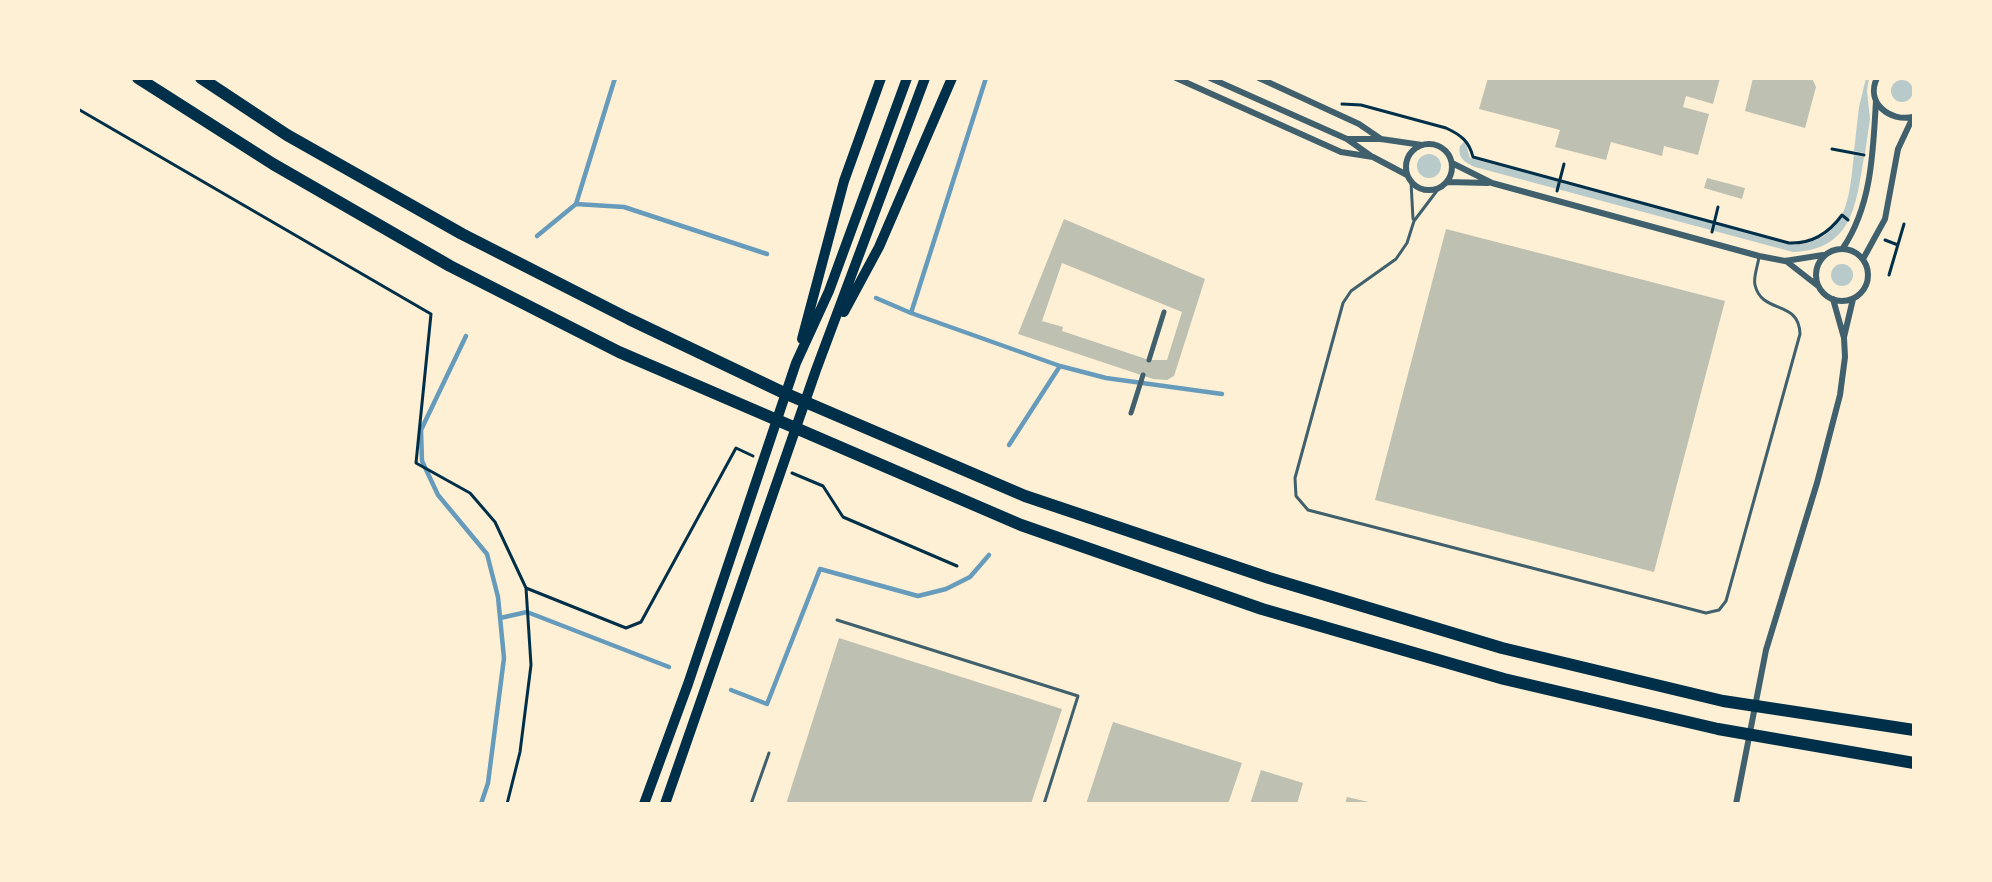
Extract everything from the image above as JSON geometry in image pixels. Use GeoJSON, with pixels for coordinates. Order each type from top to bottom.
{"type":"FeatureCollection","features":[{"type":"Feature","properties":{"kind":"highway"},"geometry":{"type":"LineString","coordinates":[[138,78],[273,164],[450,266],[619,352],[1021,525],[1262,609],[1504,678],[1718,729],[1914,763]]}},
{"type":"Feature","properties":{"kind":"highway"},"geometry":{"type":"LineString","coordinates":[[201,78],[286,135],[462,234],[629,320],[782,392],[1025,496],[1269,578],[1502,648],[1723,701],[1914,730]]}},
{"type":"Feature","properties":{"kind":"highway"},"geometry":{"type":"LineString","coordinates":[[644,804],[688,684],[796,363],[844,181],[880,78]]}},
{"type":"Feature","properties":{"kind":"highway"},"geometry":{"type":"LineString","coordinates":[[796,363],[829,291],[907,78]]}},
{"type":"Feature","properties":{"kind":"highway"},"geometry":{"type":"LineString","coordinates":[[665,804],[816,369],[925,78]]}},
{"type":"Feature","properties":{"kind":"highway"},"geometry":{"type":"LineString","coordinates":[[823,352],[879,247],[952,78]]}},
{"type":"Feature","properties":{"kind":"street"},"geometry":{"type":"LineString","coordinates":[[1176,78],[1341,152],[1373,157]]}},
{"type":"Feature","properties":{"kind":"street"},"geometry":{"type":"LineString","coordinates":[[1209,78],[1347,139],[1373,157],[1407,175],[1411,182],[1419,188],[1429,190],[1439,188],[1447,182],[1452,173],[1452,163],[1448,153],[1440,147],[1381,139],[1347,139]]}},
{"type":"Feature","properties":{"kind":"street"},"geometry":{"type":"LineString","coordinates":[[1259,78],[1359,124],[1381,139]]}},
{"type":"Feature","properties":{"kind":"street"},"geometry":{"type":"LineString","coordinates":[[1843,248],[1857,226],[1863,210],[1873,146],[1876,101],[1874,92],[1877,78]]}},
{"type":"Feature","properties":{"kind":"street"},"geometry":{"type":"LineString","coordinates":[[1863,258],[1885,219],[1898,148],[1913,116],[1893,117],[1882,111],[1876,101]]}},
{"type":"Feature","properties":{"kind":"street"},"geometry":{"type":"LineString","coordinates":[[1407,175],[1408,157],[1422,145]]}},
{"type":"Feature","properties":{"kind":"street"},"geometry":{"type":"LineString","coordinates":[[1452,163],[1492,183],[1759,256],[1785,261],[1823,255],[1832,249],[1852,250],[1863,258],[1868,269],[1868,279],[1861,293],[1853,299],[1833,300],[1823,294],[1815,274],[1823,255]]}},
{"type":"Feature","properties":{"kind":"street"},"geometry":{"type":"LineString","coordinates":[[1447,182],[1492,183]]}},
{"type":"Feature","properties":{"kind":"street"},"geometry":{"type":"LineString","coordinates":[[1785,261],[1818,286]]}},
{"type":"Feature","properties":{"kind":"street"},"geometry":{"type":"LineString","coordinates":[[1844,338],[1853,299]]}},
{"type":"Feature","properties":{"kind":"street"},"geometry":{"type":"LineString","coordinates":[[1736,804],[1766,650],[1832,430],[1840,395],[1845,357],[1844,338],[1833,300]]}},
{"type":"Feature","properties":{"kind":"street"},"geometry":{"type":"LineString","coordinates":[[1149,360],[1164,312]]}},
{"type":"Feature","properties":{"kind":"street"},"geometry":{"type":"LineString","coordinates":[[1131,412],[1143,375]]}},
{"type":"Feature","properties":{"kind":"lane"},"geometry":{"type":"LineString","coordinates":[[1411,182],[1414,221]]}},
{"type":"Feature","properties":{"kind":"lane"},"geometry":{"type":"LineString","coordinates":[[1439,188],[1414,221],[1407,243],[1396,259],[1351,291],[1343,303],[1295,478],[1296,496],[1308,510],[1706,613],[1719,610],[1726,601],[1800,334],[1800,323],[1793,313],[1768,304],[1759,295],[1754,283],[1759,256]]}},
{"type":"Feature","properties":{"kind":"lane"},"geometry":{"type":"LineString","coordinates":[[837,620],[1078,696],[1044,804]]}},
{"type":"Feature","properties":{"kind":"lane"},"geometry":{"type":"LineString","coordinates":[[751,804],[769,753]]}},
{"type":"Feature","properties":{"kind":"path"},"geometry":{"type":"LineString","coordinates":[[1345,103],[1361,105],[1446,128],[1459,134],[1469,144],[1473,157],[1789,243],[1815,239],[1834,226],[1842,215]]}},
{"type":"Feature","properties":{"kind":"path"},"geometry":{"type":"LineString","coordinates":[[78,109],[431,314],[416,463],[470,493],[495,522],[526,588],[531,665],[520,752],[507,804]]}},
{"type":"Feature","properties":{"kind":"path"},"geometry":{"type":"LineString","coordinates":[[1889,275],[1904,224]]}},
{"type":"Feature","properties":{"kind":"path"},"geometry":{"type":"LineString","coordinates":[[1884,240],[1898,245]]}},
{"type":"Feature","properties":{"kind":"shaded area"},"geometry":{"type":"Polygon","coordinates":[[[1866,78],[1869,78],[1867,91],[1870,119],[1865,153],[1854,151],[1859,107],[1866,78]]]}},
{"type":"Feature","properties":{"kind":"shaded area"},"geometry":{"type":"Polygon","coordinates":[[[1898,80],[1906,80],[1913,87],[1913,95],[1906,102],[1898,102],[1891,95],[1891,87],[1898,80]]]}},
{"type":"Feature","properties":{"kind":"shaded area"},"geometry":{"type":"Polygon","coordinates":[[[1465,141],[1470,158],[1795,245],[1813,241],[1836,225],[1847,201],[1854,155],[1864,157],[1854,207],[1840,233],[1828,243],[1813,249],[1793,252],[1475,167],[1461,157],[1460,146],[1465,141]]]}},
{"type":"Feature","properties":{"kind":"shaded area"},"geometry":{"type":"Polygon","coordinates":[[[1429,154],[1438,157],[1441,166],[1438,175],[1429,178],[1420,175],[1417,166],[1420,157],[1429,154]]]}},
{"type":"Feature","properties":{"kind":"shaded area"},"geometry":{"type":"Polygon","coordinates":[[[1838,264],[1846,264],[1853,271],[1853,279],[1846,286],[1838,286],[1831,279],[1831,271],[1838,264]]]}},
{"type":"Feature","properties":{"kind":"building"},"geometry":{"type":"Polygon","coordinates":[[[1488,78],[1720,78],[1713,104],[1686,96],[1683,107],[1709,114],[1698,155],[1664,146],[1662,156],[1611,142],[1606,160],[1555,147],[1560,130],[1479,109],[1488,78]]]}},
{"type":"Feature","properties":{"kind":"building"},"geometry":{"type":"Polygon","coordinates":[[[1753,78],[1812,78],[1816,87],[1805,128],[1745,111],[1753,78]]]}},
{"type":"Feature","properties":{"kind":"building"},"geometry":{"type":"Polygon","coordinates":[[[1707,178],[1745,188],[1742,199],[1704,188],[1707,178]]]}},
{"type":"Feature","properties":{"kind":"building"},"geometry":{"type":"Polygon","coordinates":[[[1064,219],[1205,279],[1174,376],[1167,380],[1153,379],[1018,334],[1064,219]],[[1062,263],[1042,321],[1063,327],[1062,331],[1149,360],[1167,360],[1182,312],[1062,263]]]}},
{"type":"Feature","properties":{"kind":"building"},"geometry":{"type":"Polygon","coordinates":[[[1446,229],[1725,301],[1654,572],[1375,500],[1446,229]]]}},
{"type":"Feature","properties":{"kind":"building"},"geometry":{"type":"Polygon","coordinates":[[[839,638],[1062,709],[1031,804],[786,804],[839,638]]]}},
{"type":"Feature","properties":{"kind":"building"},"geometry":{"type":"Polygon","coordinates":[[[1113,722],[1242,763],[1228,804],[1086,804],[1113,722]]]}},
{"type":"Feature","properties":{"kind":"building"},"geometry":{"type":"Polygon","coordinates":[[[1261,770],[1303,783],[1297,804],[1250,804],[1261,770]]]}},
{"type":"Feature","properties":{"kind":"building"},"geometry":{"type":"Polygon","coordinates":[[[1347,797],[1373,803],[1373,804],[1345,804],[1347,797]]]}},
{"type":"Feature","properties":{"kind":"waterway"},"geometry":{"type":"LineString","coordinates":[[537,236],[576,204],[615,78]]}},
{"type":"Feature","properties":{"kind":"waterway"},"geometry":{"type":"LineString","coordinates":[[876,298],[911,313],[986,78]]}},
{"type":"Feature","properties":{"kind":"waterway"},"geometry":{"type":"LineString","coordinates":[[576,204],[624,207],[767,254]]}},
{"type":"Feature","properties":{"kind":"waterway"},"geometry":{"type":"LineString","coordinates":[[911,313],[1060,366]]}},
{"type":"Feature","properties":{"kind":"waterway"},"geometry":{"type":"LineString","coordinates":[[466,336],[421,430],[422,461],[438,495],[487,554],[498,597],[504,658],[488,783],[481,804]]}},
{"type":"Feature","properties":{"kind":"waterway"},"geometry":{"type":"LineString","coordinates":[[1009,445],[1060,366],[1106,378],[1222,394]]}},
{"type":"Feature","properties":{"kind":"waterway"},"geometry":{"type":"LineString","coordinates":[[731,690],[767,704],[820,569],[918,596],[946,589],[970,577],[989,555]]}},
{"type":"Feature","properties":{"kind":"waterway"},"geometry":{"type":"LineString","coordinates":[[500,618],[527,612],[669,667]]}}]}
